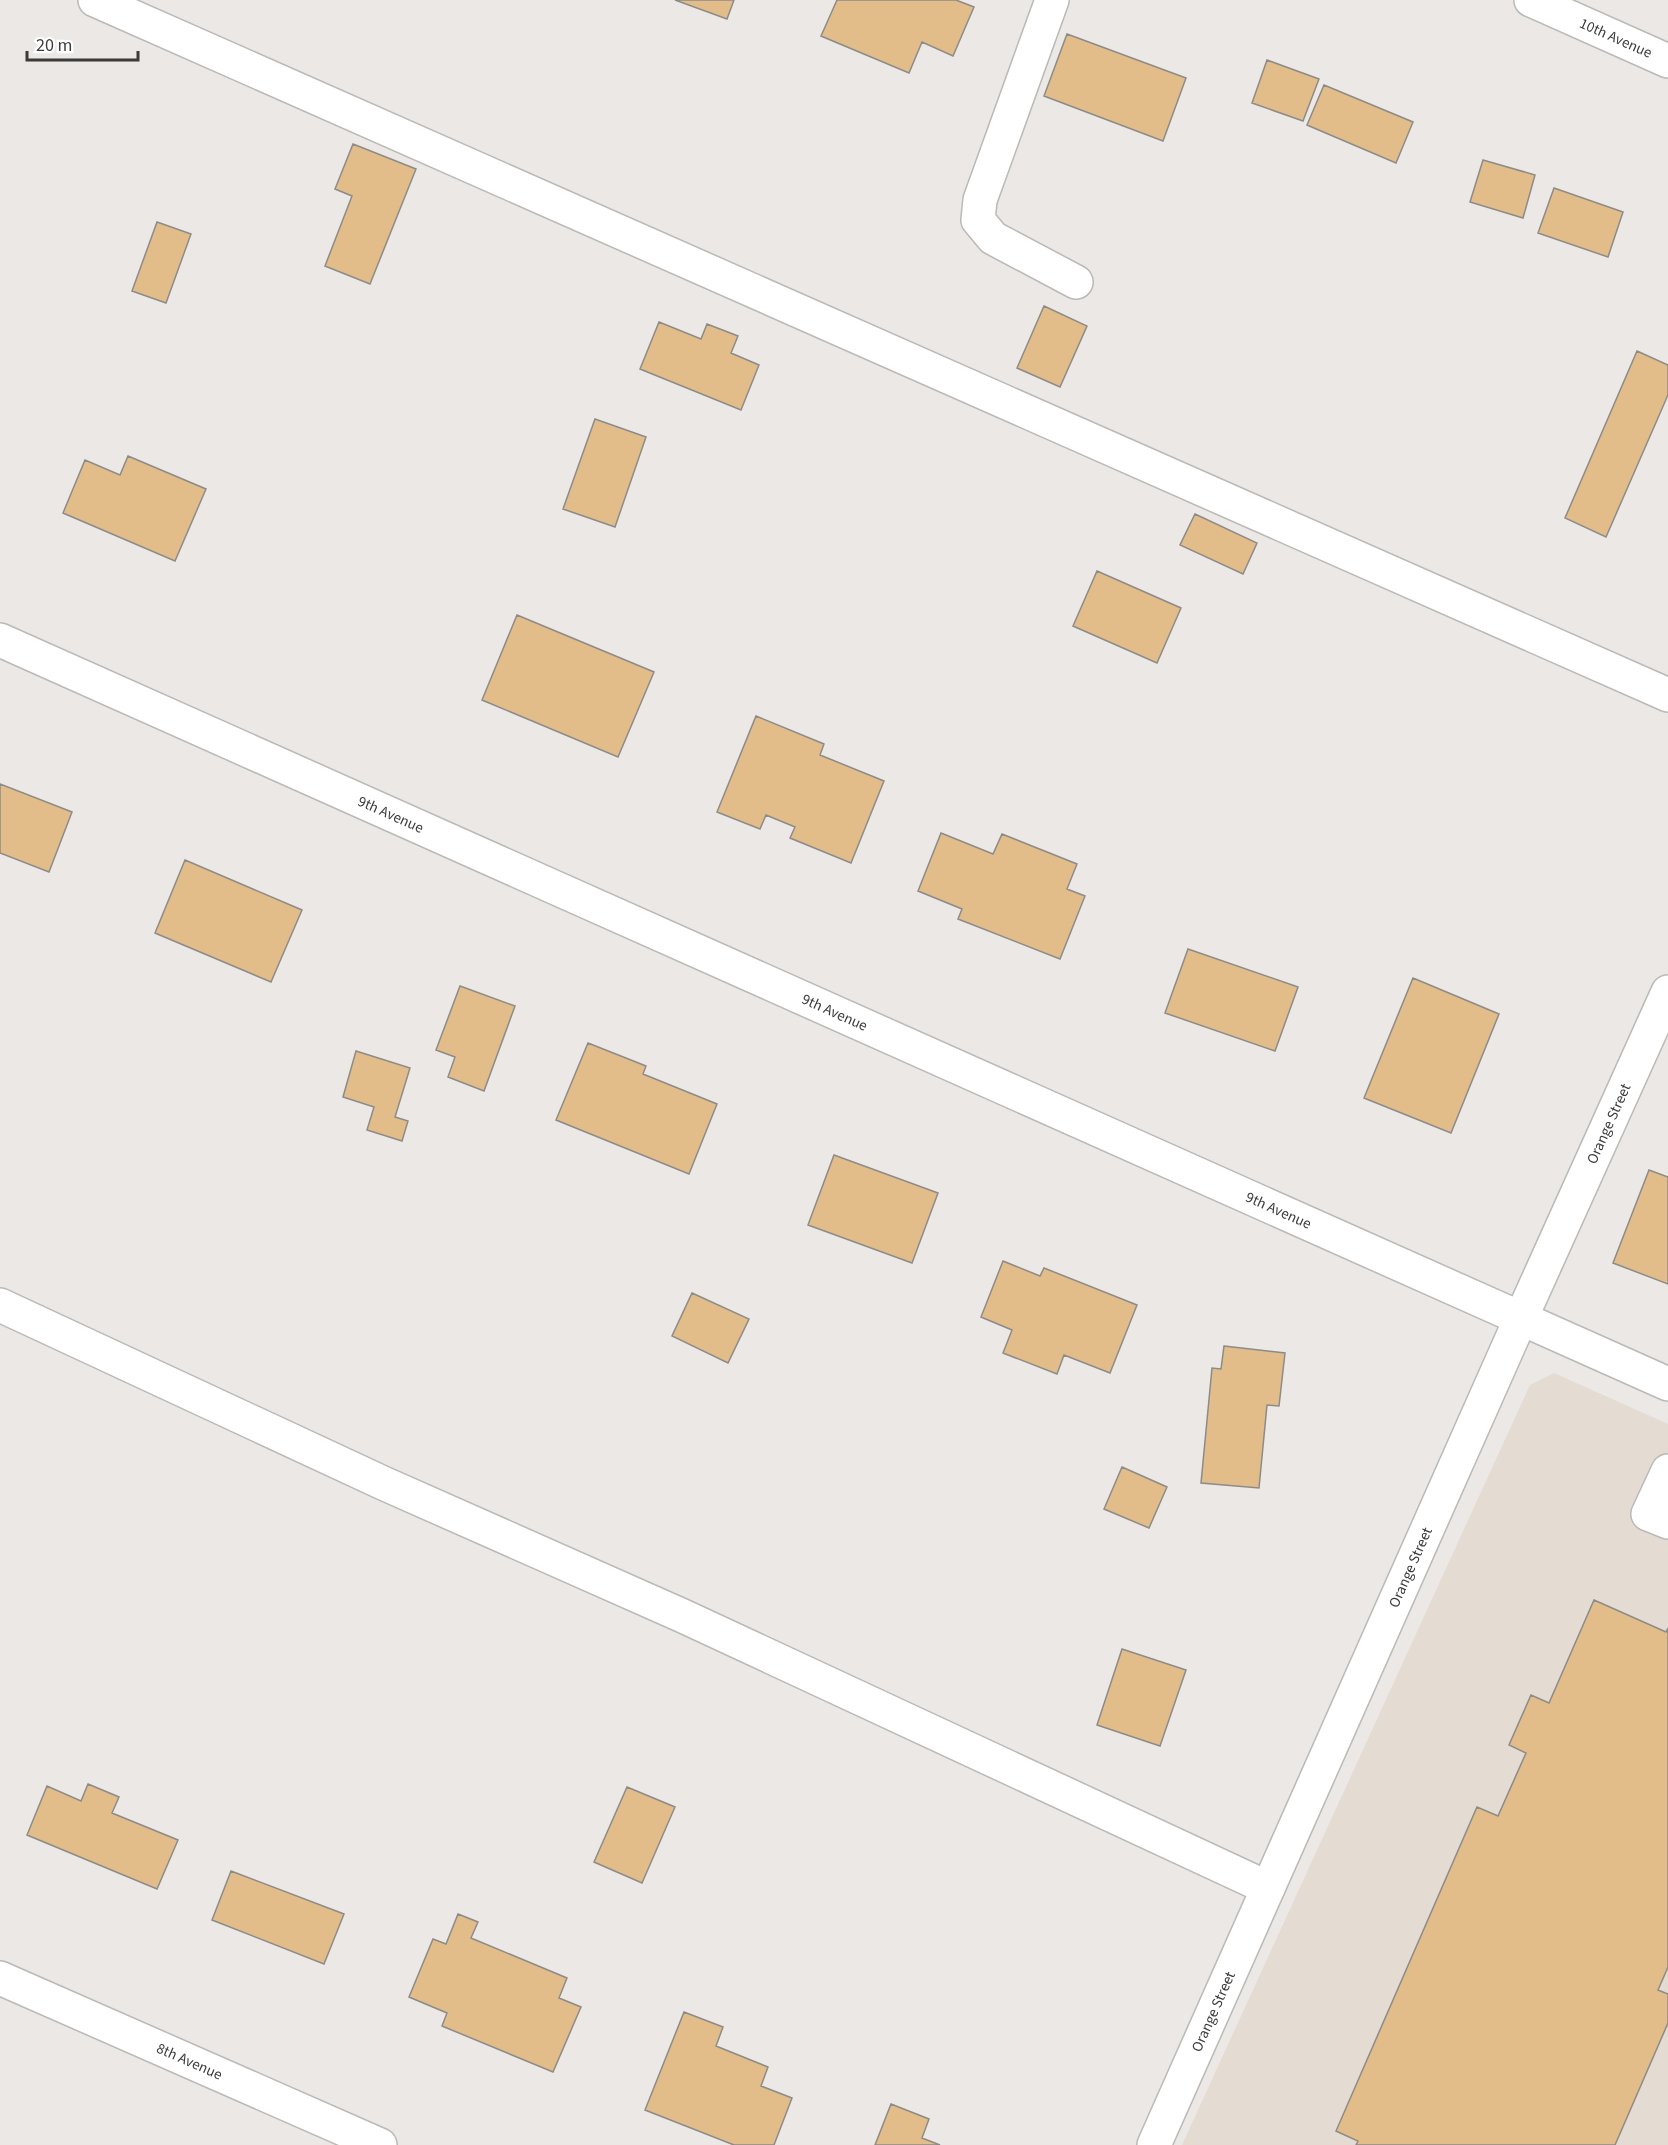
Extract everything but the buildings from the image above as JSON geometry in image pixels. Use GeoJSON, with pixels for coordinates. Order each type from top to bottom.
{"type":"FeatureCollection","features":[{"type":"Feature","properties":{"kind":"street"},"geometry":{"type":"LineString","coordinates":[[95,0],[1668,695]]}},
{"type":"Feature","properties":{"kind":"street"},"geometry":{"type":"LineString","coordinates":[[1052,0],[980,200],[978,220],[993,238],[1076,282]]}},
{"type":"Feature","properties":{"kind":"street","name":"10th Avenue"},"geometry":{"type":"LineString","coordinates":[[1530,0],[1668,61]]}},
{"type":"Feature","properties":{"kind":"street","name":"9th Avenue"},"geometry":{"type":"LineString","coordinates":[[0,640],[1668,1384]]}},
{"type":"Feature","properties":{"kind":"street","name":"Orange Street"},"geometry":{"type":"LineString","coordinates":[[1154,2145],[1668,992]]}},
{"type":"Feature","properties":{"kind":"street"},"geometry":{"type":"LineString","coordinates":[[0,1305],[383,1483],[683,1616],[1268,1888]]}},
{"type":"Feature","properties":{"kind":"street"},"geometry":{"type":"LineString","coordinates":[[1668,1471],[1648,1514],[1668,1522]]}},
{"type":"Feature","properties":{"kind":"street","name":"8th Avenue"},"geometry":{"type":"LineString","coordinates":[[0,1978],[380,2145]]}},
{"type":"Feature","properties":{"kind":"shaded area"},"geometry":{"type":"Polygon","coordinates":[[[1554,1373],[1668,1424],[1668,2145],[1182,2145],[1530,1385],[1554,1373]]]}}]}
